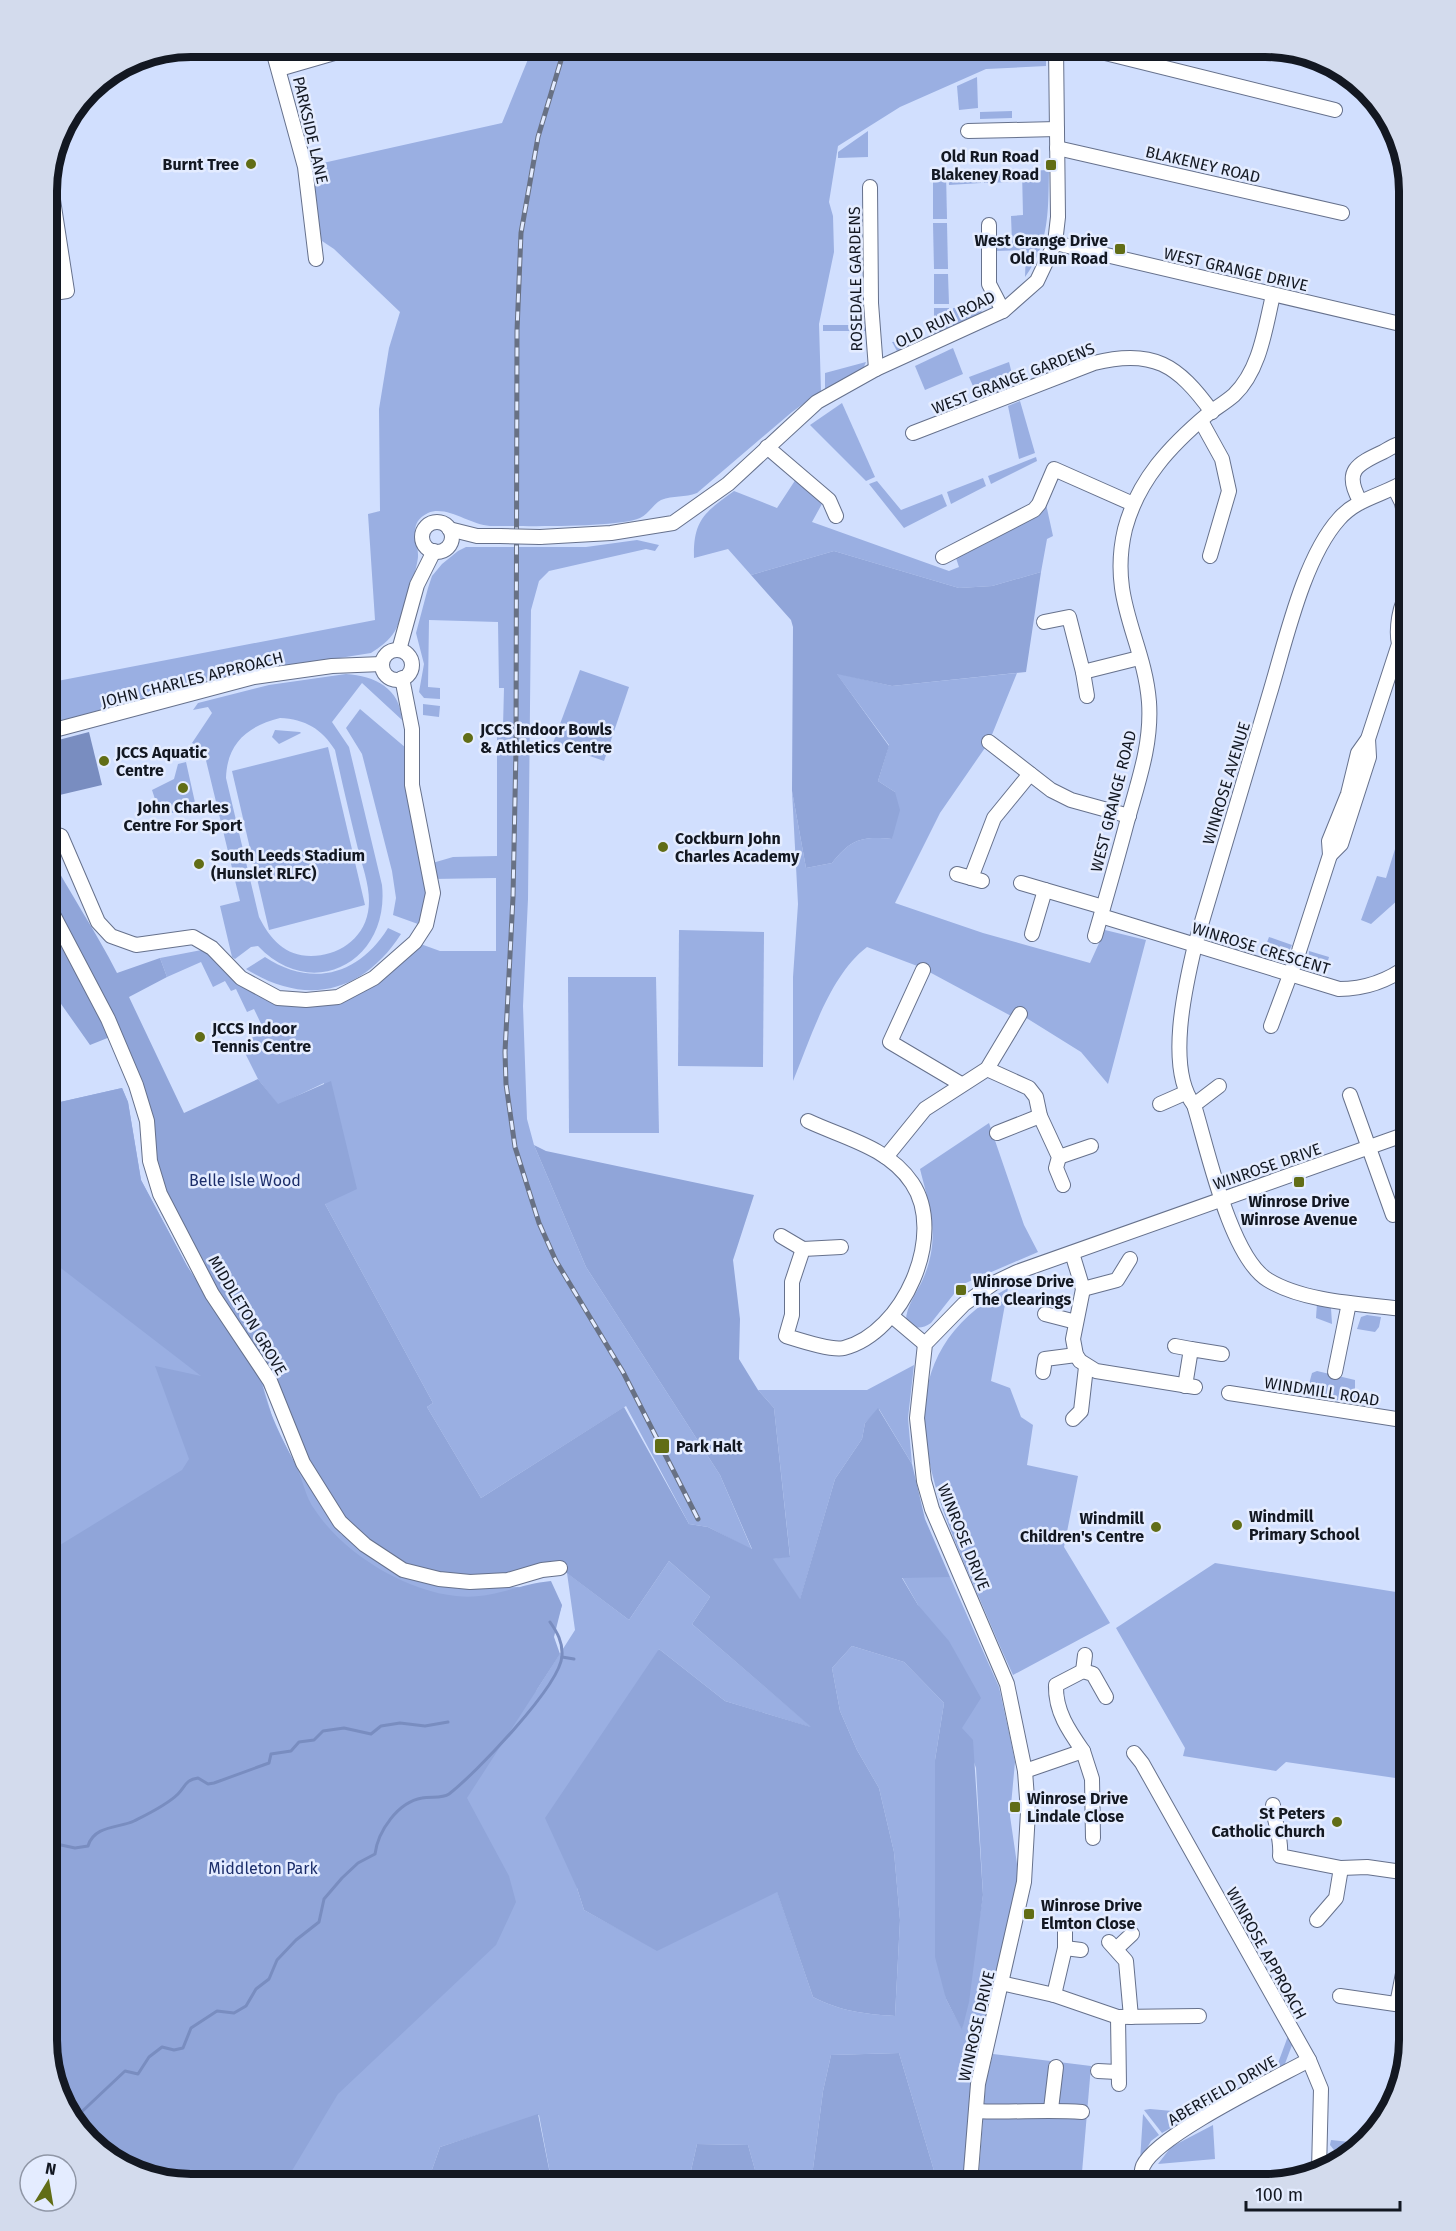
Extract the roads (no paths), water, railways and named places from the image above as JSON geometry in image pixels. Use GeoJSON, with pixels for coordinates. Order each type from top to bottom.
{"type":"FeatureCollection","features":[{"type":"Feature","properties":{"kind":"street","name":"PARKSIDE LANE"},"geometry":{"type":"LineString","coordinates":[[275,57],[305,167],[316,259]]}},
{"type":"Feature","properties":{"kind":"street"},"geometry":{"type":"LineString","coordinates":[[279,69],[319,57]]}},
{"type":"Feature","properties":{"kind":"street","name":"OLD RUN ROAD"},"geometry":{"type":"LineString","coordinates":[[477,536],[540,537],[619,532],[673,523],[716,493],[817,402],[876,369],[1003,311],[1037,281],[1055,243],[1056,57]]}},
{"type":"Feature","properties":{"kind":"street"},"geometry":{"type":"LineString","coordinates":[[1121,57],[1335,110]]}},
{"type":"Feature","properties":{"kind":"street"},"geometry":{"type":"LineString","coordinates":[[968,131],[1057,129]]}},
{"type":"Feature","properties":{"kind":"street","name":"BLAKENEY ROAD"},"geometry":{"type":"LineString","coordinates":[[1057,148],[1341,213]]}},
{"type":"Feature","properties":{"kind":"street","name":"ROSEDALE GARDENS"},"geometry":{"type":"LineString","coordinates":[[870,187],[872,332],[876,369]]}},
{"type":"Feature","properties":{"kind":"street"},"geometry":{"type":"LineString","coordinates":[[988,225],[989,284],[1003,311]]}},
{"type":"Feature","properties":{"kind":"street"},"geometry":{"type":"LineString","coordinates":[[57,226],[67,291],[57,292]]}},
{"type":"Feature","properties":{"kind":"street","name":"WEST GRANGE DRIVE"},"geometry":{"type":"LineString","coordinates":[[1055,243],[1399,323]]}},
{"type":"Feature","properties":{"kind":"street","name":"WEST GRANGE ROAD"},"geometry":{"type":"LineString","coordinates":[[1095,936],[1148,743],[1149,701],[1122,600],[1120,566],[1125,531],[1133,504],[1147,476],[1175,444],[1234,395],[1251,370],[1262,341],[1273,295]]}},
{"type":"Feature","properties":{"kind":"street","name":"WEST GRANGE GARDENS"},"geometry":{"type":"LineString","coordinates":[[912,433],[1094,363],[1113,358],[1153,361],[1172,368],[1185,378],[1206,416],[1222,459],[1229,491],[1210,556]]}},
{"type":"Feature","properties":{"kind":"street"},"geometry":{"type":"LineString","coordinates":[[1360,501],[1353,488],[1352,478],[1359,463],[1399,443]]}},
{"type":"Feature","properties":{"kind":"street"},"geometry":{"type":"LineString","coordinates":[[767,447],[829,500],[836,516]]}},
{"type":"Feature","properties":{"kind":"street"},"geometry":{"type":"LineString","coordinates":[[943,557],[1034,510],[1039,504],[1054,469],[1133,504]]}},
{"type":"Feature","properties":{"kind":"street","name":"WINROSE AVENUE"},"geometry":{"type":"LineString","coordinates":[[1185,1093],[1180,1042],[1182,998],[1195,945],[1289,628],[1311,566],[1335,525],[1360,501],[1399,486]]}},
{"type":"Feature","properties":{"kind":"street"},"geometry":{"type":"LineString","coordinates":[[1395,489],[1399,497]]}},
{"type":"Feature","properties":{"kind":"street"},"geometry":{"type":"LineString","coordinates":[[437,522],[449,529],[477,536],[434,551],[423,542],[425,528],[437,522]]}},
{"type":"Feature","properties":{"kind":"street"},"geometry":{"type":"LineString","coordinates":[[449,529],[452,537],[449,545]]}},
{"type":"Feature","properties":{"kind":"street"},"geometry":{"type":"LineString","coordinates":[[399,650],[417,585],[434,551]]}},
{"type":"Feature","properties":{"kind":"street"},"geometry":{"type":"LineString","coordinates":[[1044,622],[1069,617],[1087,696]]}},
{"type":"Feature","properties":{"kind":"street"},"geometry":{"type":"LineString","coordinates":[[1399,621],[1396,633],[1399,636]]}},
{"type":"Feature","properties":{"kind":"street"},"geometry":{"type":"LineString","coordinates":[[399,650],[407,653],[411,660],[409,673],[402,678],[388,676],[382,664],[387,654],[399,650]]}},
{"type":"Feature","properties":{"kind":"street"},"geometry":{"type":"LineString","coordinates":[[1271,1026],[1284,986],[1291,976],[1330,855],[1329,841],[1351,795],[1358,753],[1368,739],[1399,654]]}},
{"type":"Feature","properties":{"kind":"street"},"geometry":{"type":"LineString","coordinates":[[1083,672],[1139,658]]}},
{"type":"Feature","properties":{"kind":"street","name":"JOHN CHARLES APPROACH"},"geometry":{"type":"LineString","coordinates":[[57,729],[254,677],[332,666],[382,664]]}},
{"type":"Feature","properties":{"kind":"street"},"geometry":{"type":"LineString","coordinates":[[57,835],[61,836],[98,922],[111,936],[136,945],[193,937],[212,948],[242,978],[278,998],[306,1000],[338,997],[374,978],[416,942],[426,925],[433,893],[412,785],[412,729],[402,678]]}},
{"type":"Feature","properties":{"kind":"street"},"geometry":{"type":"LineString","coordinates":[[989,742],[1051,790],[1071,800],[1129,816]]}},
{"type":"Feature","properties":{"kind":"street"},"geometry":{"type":"LineString","coordinates":[[957,874],[977,879],[994,818],[1030,774]]}},
{"type":"Feature","properties":{"kind":"street","name":"WINROSE CRESCENT"},"geometry":{"type":"LineString","coordinates":[[1021,883],[1195,945],[1339,989],[1355,989],[1386,980],[1399,972]]}},
{"type":"Feature","properties":{"kind":"street"},"geometry":{"type":"LineString","coordinates":[[1032,934],[1045,890]]}},
{"type":"Feature","properties":{"kind":"street","name":"MIDDLETON GROVE"},"geometry":{"type":"LineString","coordinates":[[57,922],[108,1019],[136,1085],[147,1121],[150,1161],[160,1194],[213,1294],[270,1381],[303,1463],[340,1522],[365,1545],[403,1570],[439,1579],[470,1582],[508,1580],[542,1570],[560,1568]]}},
{"type":"Feature","properties":{"kind":"street"},"geometry":{"type":"LineString","coordinates":[[923,970],[886,1048],[961,1084]]}},
{"type":"Feature","properties":{"kind":"street"},"geometry":{"type":"LineString","coordinates":[[886,1157],[925,1109],[987,1069],[1020,1014]]}},
{"type":"Feature","properties":{"kind":"street"},"geometry":{"type":"LineString","coordinates":[[987,1069],[1029,1088],[1036,1096],[1040,1116],[1059,1157],[1056,1168],[1064,1185]]}},
{"type":"Feature","properties":{"kind":"street"},"geometry":{"type":"LineString","coordinates":[[1194,1105],[1219,1086]]}},
{"type":"Feature","properties":{"kind":"street"},"geometry":{"type":"LineString","coordinates":[[1160,1104],[1185,1093],[1194,1105],[1222,1199],[1252,1265],[1268,1280],[1306,1295],[1399,1309]]}},
{"type":"Feature","properties":{"kind":"street"},"geometry":{"type":"LineString","coordinates":[[1350,1095],[1393,1215]]}},
{"type":"Feature","properties":{"kind":"street"},"geometry":{"type":"LineString","coordinates":[[997,1133],[1040,1116]]}},
{"type":"Feature","properties":{"kind":"street"},"geometry":{"type":"LineString","coordinates":[[803,1250],[792,1282],[792,1315],[785,1341],[842,1348],[869,1337],[893,1317],[909,1291],[918,1269],[923,1220],[913,1184],[886,1157],[853,1131],[835,1134],[808,1121]]}},
{"type":"Feature","properties":{"kind":"street","name":"WINROSE DRIVE"},"geometry":{"type":"LineString","coordinates":[[971,2174],[978,2084],[1024,1882],[1028,1812],[1025,1771],[1007,1684],[948,1550],[924,1480],[917,1419],[925,1344],[964,1304],[994,1283],[1399,1137]]}},
{"type":"Feature","properties":{"kind":"street"},"geometry":{"type":"LineString","coordinates":[[1059,1157],[1092,1146]]}},
{"type":"Feature","properties":{"kind":"street"},"geometry":{"type":"LineString","coordinates":[[781,1236],[803,1250],[841,1247]]}},
{"type":"Feature","properties":{"kind":"street"},"geometry":{"type":"LineString","coordinates":[[1072,1253],[1083,1289],[1073,1339],[1076,1355],[1086,1367],[1096,1371],[1190,1387],[1191,1349]]}},
{"type":"Feature","properties":{"kind":"street"},"geometry":{"type":"LineString","coordinates":[[1083,1289],[1117,1280],[1130,1259]]}},
{"type":"Feature","properties":{"kind":"street"},"geometry":{"type":"LineString","coordinates":[[1335,1372],[1349,1303]]}},
{"type":"Feature","properties":{"kind":"street"},"geometry":{"type":"LineString","coordinates":[[1045,1314],[1076,1322]]}},
{"type":"Feature","properties":{"kind":"street"},"geometry":{"type":"LineString","coordinates":[[893,1317],[925,1344]]}},
{"type":"Feature","properties":{"kind":"street"},"geometry":{"type":"LineString","coordinates":[[1174,1346],[1222,1354]]}},
{"type":"Feature","properties":{"kind":"street"},"geometry":{"type":"LineString","coordinates":[[1043,1372],[1045,1359],[1076,1355]]}},
{"type":"Feature","properties":{"kind":"street"},"geometry":{"type":"LineString","coordinates":[[1073,1419],[1081,1411],[1086,1367]]}},
{"type":"Feature","properties":{"kind":"street","name":"WINDMILL ROAD"},"geometry":{"type":"LineString","coordinates":[[1229,1393],[1399,1419]]}},
{"type":"Feature","properties":{"kind":"street"},"geometry":{"type":"LineString","coordinates":[[1083,1671],[1085,1655]]}},
{"type":"Feature","properties":{"kind":"street"},"geometry":{"type":"LineString","coordinates":[[1093,1838],[1092,1779],[1083,1751],[1063,1720],[1055,1697],[1056,1685],[1083,1671],[1093,1674],[1106,1697]]}},
{"type":"Feature","properties":{"kind":"street"},"geometry":{"type":"LineString","coordinates":[[1025,1771],[1083,1751]]}},
{"type":"Feature","properties":{"kind":"street","name":"WINROSE APPROACH"},"geometry":{"type":"LineString","coordinates":[[1142,1758],[1308,2060],[1321,2089],[1319,2162]]}},
{"type":"Feature","properties":{"kind":"street"},"geometry":{"type":"LineString","coordinates":[[1273,1804],[1274,1816],[1282,1839],[1280,1856],[1341,1868],[1367,1867],[1399,1872]]}},
{"type":"Feature","properties":{"kind":"street"},"geometry":{"type":"LineString","coordinates":[[1317,1920],[1336,1898],[1341,1868]]}},
{"type":"Feature","properties":{"kind":"street"},"geometry":{"type":"LineString","coordinates":[[1053,1995],[1065,1948],[1065,1930]]}},
{"type":"Feature","properties":{"kind":"street"},"geometry":{"type":"LineString","coordinates":[[1098,2071],[1118,2078],[1124,2017],[1126,1961],[1112,1946],[1132,1934]]}},
{"type":"Feature","properties":{"kind":"street"},"geometry":{"type":"LineString","coordinates":[[1065,1948],[1081,1950]]}},
{"type":"Feature","properties":{"kind":"street"},"geometry":{"type":"LineString","coordinates":[[1001,1983],[1053,1995],[1124,2017],[1199,2016]]}},
{"type":"Feature","properties":{"kind":"street"},"geometry":{"type":"LineString","coordinates":[[1340,1996],[1399,2004]]}},
{"type":"Feature","properties":{"kind":"street","name":"ABERFIELD DRIVE"},"geometry":{"type":"LineString","coordinates":[[1142,2174],[1142,2167],[1161,2145],[1182,2129],[1308,2060]]}},
{"type":"Feature","properties":{"kind":"street"},"geometry":{"type":"LineString","coordinates":[[1051,2109],[1056,2067]]}},
{"type":"Feature","properties":{"kind":"street"},"geometry":{"type":"LineString","coordinates":[[976,2111],[1023,2113],[1051,2109],[1082,2112]]}},
{"type":"Feature","properties":{"kind":"waterway"},"geometry":{"type":"LineString","coordinates":[[80,2114],[125,2071],[138,2074],[149,2057],[162,2047],[174,2050],[183,2048],[191,2028],[217,2011],[234,2013],[246,2006],[256,1989],[269,1979],[277,1960],[296,1940],[319,1922],[324,1899],[358,1863],[375,1854],[380,1836],[397,1811],[425,1797],[449,1794],[496,1749],[532,1708],[558,1670],[562,1646],[550,1622]]}},
{"type":"Feature","properties":{"kind":"waterway"},"geometry":{"type":"LineString","coordinates":[[562,1657],[574,1659]]}},
{"type":"Feature","properties":{"kind":"waterway"},"geometry":{"type":"LineString","coordinates":[[57,1844],[75,1848],[88,1846],[91,1839],[101,1831],[134,1821],[163,1806],[191,1780],[198,1778],[208,1784],[214,1783],[269,1763],[271,1754],[291,1751],[299,1742],[314,1740],[323,1731],[344,1728],[371,1734],[381,1726],[400,1723],[425,1726],[448,1722]]}},
{"type":"Feature","properties":{"kind":"railway"},"geometry":{"type":"LineString","coordinates":[[562,57],[538,137],[521,233],[517,331],[516,749],[513,897],[505,1052],[506,1084],[515,1147],[539,1223],[556,1261],[623,1372],[698,1519]]}},
{"type":"Feature","properties":{"kind":"place","name":"Burnt Tree"},"geometry":{"type":"Point","coordinates":[251,164]}},
{"type":"Feature","properties":{"kind":"place","name":"Old Run Road Blakeney Road"},"geometry":{"type":"Point","coordinates":[1051,165]}},
{"type":"Feature","properties":{"kind":"place","name":"West Grange Drive Old Run Road"},"geometry":{"type":"Point","coordinates":[1120,249]}},
{"type":"Feature","properties":{"kind":"place","name":"JCCS Indoor Bowls & Athletics Centre"},"geometry":{"type":"Point","coordinates":[468,738]}},
{"type":"Feature","properties":{"kind":"place","name":"JCCS Aquatic Centre"},"geometry":{"type":"Point","coordinates":[104,761]}},
{"type":"Feature","properties":{"kind":"place","name":"John Charles Centre For Sport"},"geometry":{"type":"Point","coordinates":[183,788]}},
{"type":"Feature","properties":{"kind":"place","name":"Cockburn John Charles Academy"},"geometry":{"type":"Point","coordinates":[663,847]}},
{"type":"Feature","properties":{"kind":"place","name":"South Leeds Stadium (Hunslet RLFC)"},"geometry":{"type":"Point","coordinates":[199,864]}},
{"type":"Feature","properties":{"kind":"place","name":"JCCS Indoor Tennis Centre"},"geometry":{"type":"Point","coordinates":[200,1037]}},
{"type":"Feature","properties":{"kind":"place","name":"Winrose Drive Winrose Avenue"},"geometry":{"type":"Point","coordinates":[1299,1182]}},
{"type":"Feature","properties":{"kind":"place","name":"Winrose Drive The Clearings"},"geometry":{"type":"Point","coordinates":[961,1290]}},
{"type":"Feature","properties":{"kind":"place","name":"Park Halt"},"geometry":{"type":"Point","coordinates":[662,1446]}},
{"type":"Feature","properties":{"kind":"place","name":"Windmill Primary School"},"geometry":{"type":"Point","coordinates":[1237,1525]}},
{"type":"Feature","properties":{"kind":"place","name":"Windmill Children's Centre"},"geometry":{"type":"Point","coordinates":[1156,1527]}},
{"type":"Feature","properties":{"kind":"place","name":"Winrose Drive Lindale Close"},"geometry":{"type":"Point","coordinates":[1015,1807]}},
{"type":"Feature","properties":{"kind":"place","name":"St Peters Catholic Church"},"geometry":{"type":"Point","coordinates":[1337,1822]}},
{"type":"Feature","properties":{"kind":"place","name":"Winrose Drive Elmton Close"},"geometry":{"type":"Point","coordinates":[1029,1914]}},
{"type":"Feature","properties":{"kind":"park label","name":"Belle Isle Wood"},"geometry":{"type":"Point","coordinates":[245,1180]}},
{"type":"Feature","properties":{"kind":"park label","name":"Middleton Park"},"geometry":{"type":"Point","coordinates":[263,1868]}}]}
